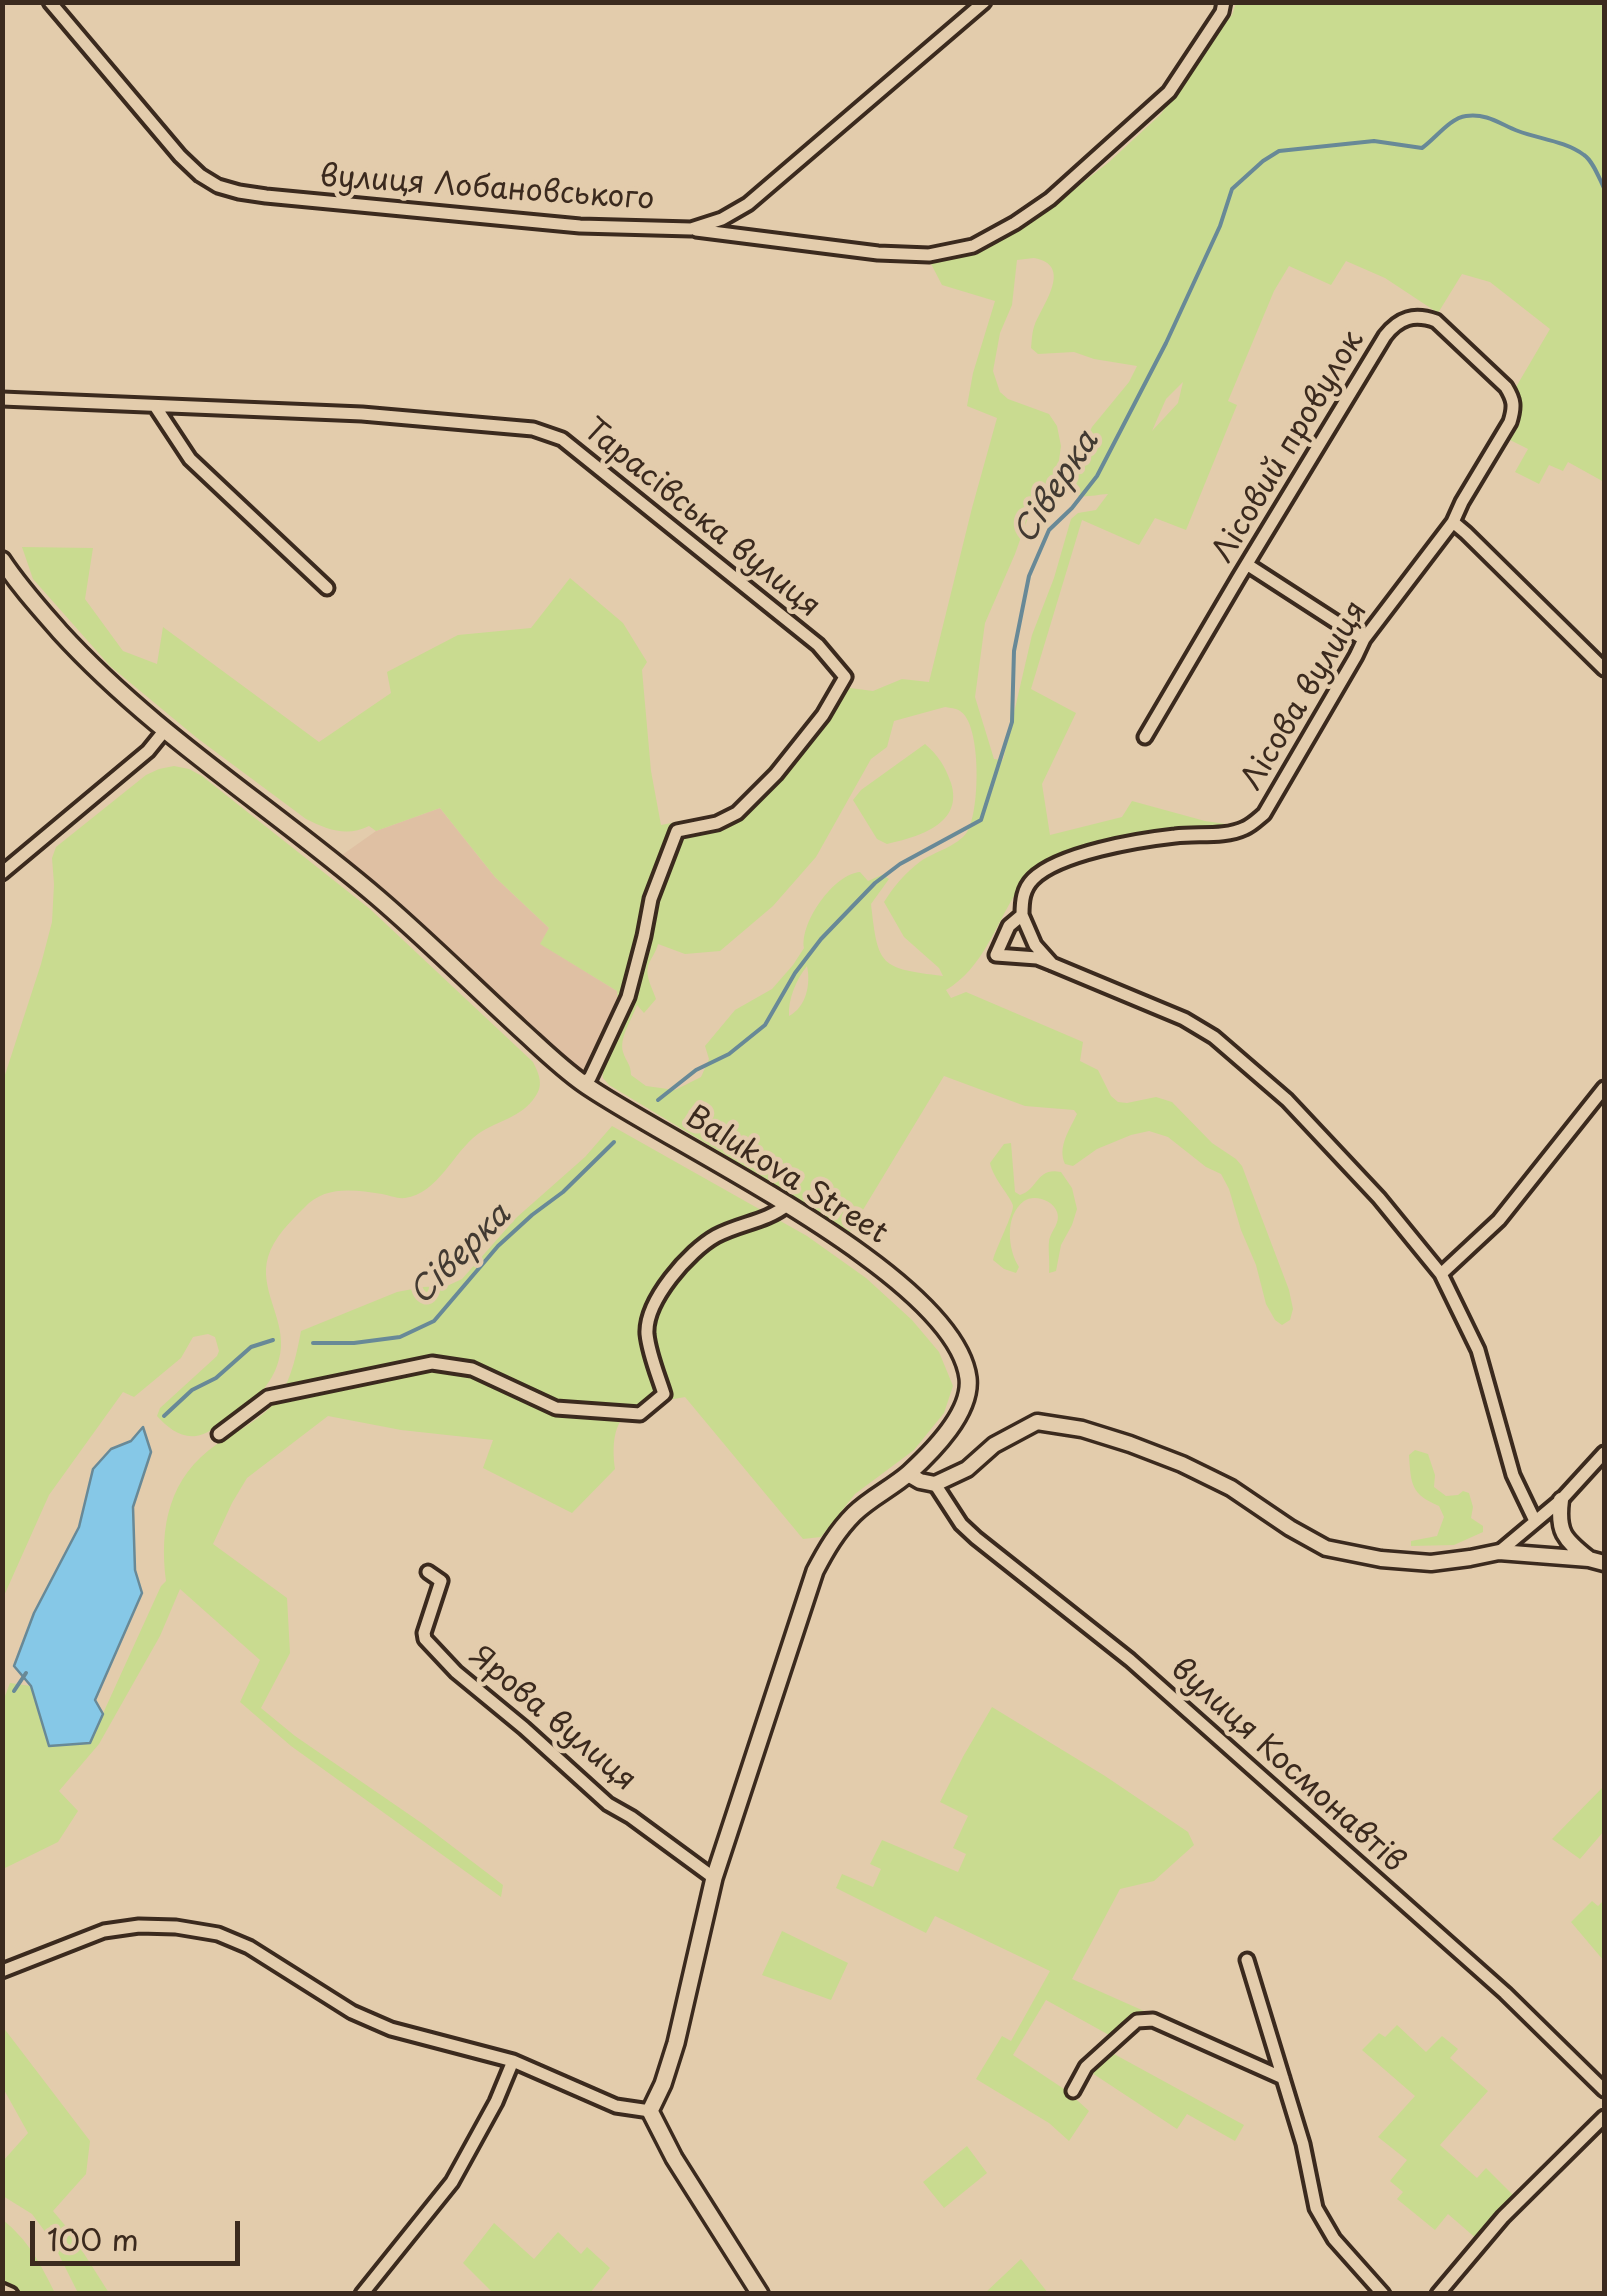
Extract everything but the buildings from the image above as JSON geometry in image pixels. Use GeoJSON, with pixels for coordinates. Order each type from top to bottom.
{"type":"FeatureCollection","features":[{"type":"Feature","properties":{"kind":"main road","name":"Balukova Street"},"geometry":{"type":"LineString","coordinates":[[2,560],[9,585],[97,670],[166,730],[378,898],[582,1083],[857,1249],[901,1285],[956,1344],[968,1378],[964,1406],[950,1430],[908,1474],[856,1512],[830,1541],[815,1571],[714,1878],[676,2043],[650,2111]]}},
{"type":"Feature","properties":{"kind":"main road"},"geometry":{"type":"LineString","coordinates":[[650,2111],[674,2158],[760,2294]]}},
{"type":"Feature","properties":{"kind":"street","name":"вулиця Лобановського"},"geometry":{"type":"LineString","coordinates":[[50,2],[180,156],[218,186],[266,196],[526,222],[691,229],[722,219],[748,204],[984,2]]}},
{"type":"Feature","properties":{"kind":"street"},"geometry":{"type":"LineString","coordinates":[[691,229],[878,253],[928,255],[973,246],[1050,199],[1169,92],[1222,12],[1224,2]]}},
{"type":"Feature","properties":{"kind":"street","name":"Лісовий провулок"},"geometry":{"type":"LineString","coordinates":[[1145,737],[1394,324],[1421,316],[1436,320],[1506,386],[1514,407]]}},
{"type":"Feature","properties":{"kind":"street","name":"Тарасівська вулиця"},"geometry":{"type":"LineString","coordinates":[[2,399],[381,416],[533,429],[562,439],[818,644],[844,677],[823,715],[776,774],[737,813],[678,831],[651,898],[628,998],[590,1078],[582,1083]]}},
{"type":"Feature","properties":{"kind":"street"},"geometry":{"type":"LineString","coordinates":[[156,406],[190,459],[328,588]]}},
{"type":"Feature","properties":{"kind":"street","name":"Лісова вулиця"},"geometry":{"type":"LineString","coordinates":[[1052,964],[1037,958],[996,955],[1009,926],[1022,915],[1022,898],[1032,879],[1067,860],[1112,846],[1242,830],[1264,814],[1364,638],[1453,522],[1510,422],[1514,407]]}},
{"type":"Feature","properties":{"kind":"street"},"geometry":{"type":"LineString","coordinates":[[1453,522],[1604,669]]}},
{"type":"Feature","properties":{"kind":"street"},"geometry":{"type":"LineString","coordinates":[[1248,566],[1364,638]]}},
{"type":"Feature","properties":{"kind":"street"},"geometry":{"type":"LineString","coordinates":[[2,874],[148,751],[166,730]]}},
{"type":"Feature","properties":{"kind":"street"},"geometry":{"type":"LineString","coordinates":[[1022,915],[1035,945],[1052,964],[1184,1019],[1214,1037],[1286,1100],[1379,1198],[1441,1274],[1478,1350],[1513,1475],[1536,1520]]}},
{"type":"Feature","properties":{"kind":"street"},"geometry":{"type":"LineString","coordinates":[[1441,1274],[1498,1220],[1604,1088]]}},
{"type":"Feature","properties":{"kind":"street"},"geometry":{"type":"LineString","coordinates":[[219,1434],[268,1397],[432,1362],[472,1370],[556,1408],[640,1414],[664,1394],[647,1332],[656,1302],[682,1262],[717,1235],[774,1216],[788,1206]]}},
{"type":"Feature","properties":{"kind":"street"},"geometry":{"type":"LineString","coordinates":[[908,1474],[934,1484],[967,1468],[994,1445],[1037,1422],[1082,1430],[1182,1464],[1231,1488],[1326,1548],[1431,1563],[1499,1552],[1604,1563]]}},
{"type":"Feature","properties":{"kind":"street"},"geometry":{"type":"LineString","coordinates":[[1499,1552],[1561,1500],[1604,1453]]}},
{"type":"Feature","properties":{"kind":"street","name":"вулиця Космонавтів"},"geometry":{"type":"LineString","coordinates":[[934,1484],[961,1524],[976,1538],[1159,1686],[1504,1993],[1604,2090]]}},
{"type":"Feature","properties":{"kind":"street"},"geometry":{"type":"LineString","coordinates":[[1561,1500],[1559,1520],[1563,1534],[1589,1559]]}},
{"type":"Feature","properties":{"kind":"street","name":"Ярова вулиця"},"geometry":{"type":"LineString","coordinates":[[428,1572],[441,1582],[424,1639],[456,1672],[608,1804],[714,1878]]}},
{"type":"Feature","properties":{"kind":"street"},"geometry":{"type":"LineString","coordinates":[[2,1971],[104,1931],[139,1926],[218,1934],[248,1946],[352,2012],[390,2029],[513,2061],[616,2106],[650,2111]]}},
{"type":"Feature","properties":{"kind":"street"},"geometry":{"type":"LineString","coordinates":[[1246,1960],[1303,2144],[1316,2208],[1334,2239],[1383,2294]]}},
{"type":"Feature","properties":{"kind":"street"},"geometry":{"type":"LineString","coordinates":[[1072,2090],[1086,2066],[1138,2020],[1144,2019],[1283,2078]]}},
{"type":"Feature","properties":{"kind":"street"},"geometry":{"type":"LineString","coordinates":[[362,2294],[452,2182],[496,2102],[513,2061]]}},
{"type":"Feature","properties":{"kind":"street"},"geometry":{"type":"LineString","coordinates":[[1438,2294],[1503,2216],[1604,2117]]}},
{"type":"Feature","properties":{"kind":"street"},"geometry":{"type":"LineString","coordinates":[[2,2290],[11,2294]]}},
{"type":"Feature","properties":{"kind":"shaded area"},"geometry":{"type":"Polygon","coordinates":[[[440,808],[495,877],[549,928],[541,944],[617,991],[618,1001],[585,1075],[527,1028],[450,951],[342,855],[376,831],[440,808]]]}},
{"type":"Feature","properties":{"kind":"green space"},"geometry":{"type":"Polygon","coordinates":[[[1236,3],[1604,3],[1604,482],[1568,462],[1563,471],[1549,465],[1539,484],[1515,472],[1528,449],[1510,440],[1520,423],[1516,419],[1520,403],[1516,387],[1550,329],[1490,282],[1462,274],[1438,313],[1385,278],[1346,261],[1331,285],[1289,266],[1274,291],[1228,401],[1237,405],[1186,530],[1155,518],[1139,545],[1082,520],[1031,689],[1076,713],[1042,784],[1050,835],[1122,817],[1132,801],[1205,821],[1240,826],[1104,843],[1046,865],[1021,885],[979,958],[946,990],[951,998],[966,992],[1083,1042],[1080,1061],[1098,1070],[1118,1102],[1156,1097],[1172,1102],[1212,1143],[1236,1159],[1289,1290],[1293,1309],[1290,1320],[1282,1325],[1266,1304],[1256,1265],[1221,1174],[1168,1137],[1149,1131],[1097,1149],[1073,1166],[1065,1164],[1063,1145],[1077,1114],[1074,1110],[1025,1106],[944,1076],[849,1233],[609,1085],[603,1078],[602,1066],[628,1007],[618,1001],[617,991],[540,944],[549,928],[495,877],[440,808],[376,831],[369,826],[338,831],[306,819],[197,738],[110,666],[33,579],[22,547],[93,548],[85,599],[123,651],[157,664],[163,627],[319,742],[391,693],[387,672],[458,635],[531,628],[570,578],[623,623],[647,662],[642,670],[651,771],[661,825],[731,810],[811,720],[835,686],[873,691],[902,679],[929,682],[997,418],[967,406],[995,301],[942,285],[929,260],[975,251],[1018,229],[1109,162],[1161,114],[1211,38],[1232,15],[1236,3]],[[1034,258],[1017,260],[1012,305],[1000,333],[993,371],[1000,392],[1008,399],[1049,414],[1057,426],[1061,446],[1054,477],[1032,506],[985,623],[975,697],[994,759],[1003,760],[1032,635],[1071,519],[1078,513],[1096,510],[1108,494],[1078,496],[1061,489],[1092,427],[1129,382],[1137,366],[1074,352],[1038,354],[1031,348],[1034,327],[1054,276],[1046,262],[1034,258]],[[1183,382],[1166,399],[1152,431],[1178,403],[1183,382]],[[945,707],[894,721],[887,747],[871,759],[816,857],[773,906],[720,951],[685,954],[658,944],[647,970],[656,999],[644,1013],[637,1005],[622,1046],[631,1075],[646,1086],[675,1090],[701,1077],[709,1059],[705,1046],[735,1010],[772,989],[793,965],[804,948],[813,913],[830,890],[850,875],[860,872],[868,881],[882,875],[889,879],[871,904],[876,941],[886,961],[906,970],[943,976],[904,937],[884,902],[915,866],[967,832],[976,789],[972,733],[960,711],[945,707]],[[807,966],[796,983],[789,1016],[806,995],[807,966]]]}},
{"type":"Feature","properties":{"kind":"green space"},"geometry":{"type":"Polygon","coordinates":[[[925,744],[949,777],[951,809],[936,826],[887,844],[877,839],[853,800],[925,744]]]}},
{"type":"Feature","properties":{"kind":"green space"},"geometry":{"type":"Polygon","coordinates":[[[174,766],[202,776],[370,909],[533,1062],[540,1084],[523,1110],[469,1141],[436,1180],[417,1195],[402,1198],[361,1191],[331,1192],[304,1208],[278,1236],[268,1257],[267,1280],[281,1336],[279,1360],[269,1382],[234,1415],[200,1435],[190,1436],[170,1428],[157,1416],[160,1408],[217,1356],[215,1337],[208,1334],[193,1337],[181,1358],[134,1397],[123,1392],[49,1495],[3,1598],[3,1081],[52,922],[52,858],[56,847],[146,775],[174,766]]]}},
{"type":"Feature","properties":{"kind":"green space"},"geometry":{"type":"Polygon","coordinates":[[[612,1126],[807,1236],[866,1278],[912,1320],[939,1352],[953,1386],[944,1413],[914,1450],[855,1494],[821,1537],[803,1539],[685,1397],[643,1404],[623,1417],[614,1442],[615,1469],[572,1513],[483,1468],[493,1440],[401,1430],[328,1416],[247,1478],[213,1544],[287,1598],[290,1653],[261,1708],[503,1885],[501,1897],[291,1746],[240,1702],[260,1660],[180,1589],[160,1636],[99,1744],[59,1791],[78,1811],[58,1842],[3,1869],[2,1704],[10,1683],[31,1686],[49,1746],[90,1742],[166,1581],[166,1523],[178,1488],[201,1457],[259,1417],[279,1397],[291,1373],[301,1331],[397,1292],[447,1286],[462,1279],[516,1218],[585,1157],[612,1126]]]}},
{"type":"Feature","properties":{"kind":"green space"},"geometry":{"type":"Polygon","coordinates":[[[1011,1143],[1015,1192],[1026,1192],[1042,1175],[1053,1171],[1061,1172],[1072,1188],[1077,1209],[1061,1245],[1056,1271],[1049,1273],[1049,1244],[1057,1212],[1052,1204],[1038,1198],[1024,1201],[1013,1215],[1010,1233],[1019,1267],[1016,1273],[993,1260],[1013,1206],[990,1163],[1004,1144],[1011,1143]]]}},
{"type":"Feature","properties":{"kind":"green space"},"geometry":{"type":"Polygon","coordinates":[[[1415,1450],[1428,1454],[1435,1475],[1434,1487],[1446,1496],[1469,1493],[1471,1518],[1483,1526],[1483,1532],[1454,1545],[1411,1546],[1411,1541],[1437,1536],[1444,1517],[1439,1506],[1414,1487],[1409,1455],[1415,1450]]]}},
{"type":"Feature","properties":{"kind":"green space"},"geometry":{"type":"Polygon","coordinates":[[[992,1707],[1188,1832],[1194,1845],[1154,1881],[1120,1889],[1072,1979],[1144,2011],[1131,2016],[1109,2035],[1046,2000],[1013,2055],[1067,2091],[1089,2111],[1069,2141],[1049,2123],[976,2079],[1002,2036],[1011,2041],[1050,1971],[935,1916],[926,1933],[836,1888],[842,1874],[873,1887],[881,1869],[870,1864],[882,1840],[958,1872],[966,1854],[953,1848],[968,1816],[940,1802],[992,1707]]]}},
{"type":"Feature","properties":{"kind":"green space"},"geometry":{"type":"Polygon","coordinates":[[[1604,1786],[1604,1831],[1580,1859],[1552,1839],[1604,1786]]]}},
{"type":"Feature","properties":{"kind":"green space"},"geometry":{"type":"Polygon","coordinates":[[[1604,1900],[1604,1961],[1571,1922],[1592,1901],[1598,1906],[1604,1900]]]}},
{"type":"Feature","properties":{"kind":"green space"},"geometry":{"type":"Polygon","coordinates":[[[782,1931],[848,1963],[831,2000],[762,1975],[782,1931]]]}},
{"type":"Feature","properties":{"kind":"green space"},"geometry":{"type":"Polygon","coordinates":[[[1397,2025],[1426,2052],[1442,2036],[1458,2049],[1450,2058],[1488,2091],[1440,2145],[1477,2178],[1486,2168],[1515,2197],[1478,2240],[1448,2214],[1435,2230],[1397,2199],[1403,2192],[1390,2181],[1407,2160],[1378,2137],[1415,2096],[1362,2050],[1379,2033],[1385,2037],[1397,2025]]]}},
{"type":"Feature","properties":{"kind":"green space"},"geometry":{"type":"Polygon","coordinates":[[[3,2027],[90,2141],[86,2174],[53,2211],[109,2293],[78,2293],[52,2241],[32,2214],[3,2196],[3,2161],[28,2133],[3,2088],[3,2027]]]}},
{"type":"Feature","properties":{"kind":"green space"},"geometry":{"type":"Polygon","coordinates":[[[1114,2054],[1244,2125],[1235,2141],[1187,2114],[1177,2129],[1092,2073],[1114,2054]]]}},
{"type":"Feature","properties":{"kind":"green space"},"geometry":{"type":"Polygon","coordinates":[[[967,2146],[987,2173],[944,2208],[923,2182],[967,2146]]]}},
{"type":"Feature","properties":{"kind":"green space"},"geometry":{"type":"Polygon","coordinates":[[[2,2219],[27,2244],[55,2293],[17,2293],[3,2286],[2,2219]]]}},
{"type":"Feature","properties":{"kind":"green space"},"geometry":{"type":"Polygon","coordinates":[[[494,2223],[534,2259],[558,2232],[581,2254],[587,2247],[610,2268],[590,2293],[493,2293],[463,2263],[494,2223]]]}},
{"type":"Feature","properties":{"kind":"green space"},"geometry":{"type":"Polygon","coordinates":[[[1021,2259],[1048,2293],[985,2293],[1021,2259]]]}},
{"type":"Feature","properties":{"kind":"water"},"geometry":{"type":"Polygon","coordinates":[[[143,1427],[151,1452],[133,1507],[135,1570],[142,1593],[95,1700],[103,1714],[90,1743],[49,1746],[31,1686],[14,1666],[34,1613],[79,1527],[93,1469],[111,1449],[131,1441],[143,1427]]]}},
{"type":"Feature","properties":{"kind":"waterway","name":"Сіверка"},"geometry":{"type":"LineString","coordinates":[[658,1100],[696,1070],[729,1054],[765,1025],[795,973],[821,939],[875,883],[900,864],[981,820],[1012,722],[1014,651],[1029,576],[1049,530],[1097,476],[1166,343],[1220,226],[1232,189],[1279,151],[1374,141],[1422,148],[1454,121],[1474,115],[1577,150],[1590,161],[1604,188]]}},
{"type":"Feature","properties":{"kind":"waterway","name":"Сіверка"},"geometry":{"type":"LineString","coordinates":[[313,1343],[400,1337],[434,1321],[498,1246],[563,1192],[614,1142]]}},
{"type":"Feature","properties":{"kind":"waterway","name":"Сіверка"},"geometry":{"type":"LineString","coordinates":[[164,1416],[251,1347],[273,1340]]}},
{"type":"Feature","properties":{"kind":"waterway","name":"Сіверка"},"geometry":{"type":"LineString","coordinates":[[14,1691],[26,1673]]}}]}
